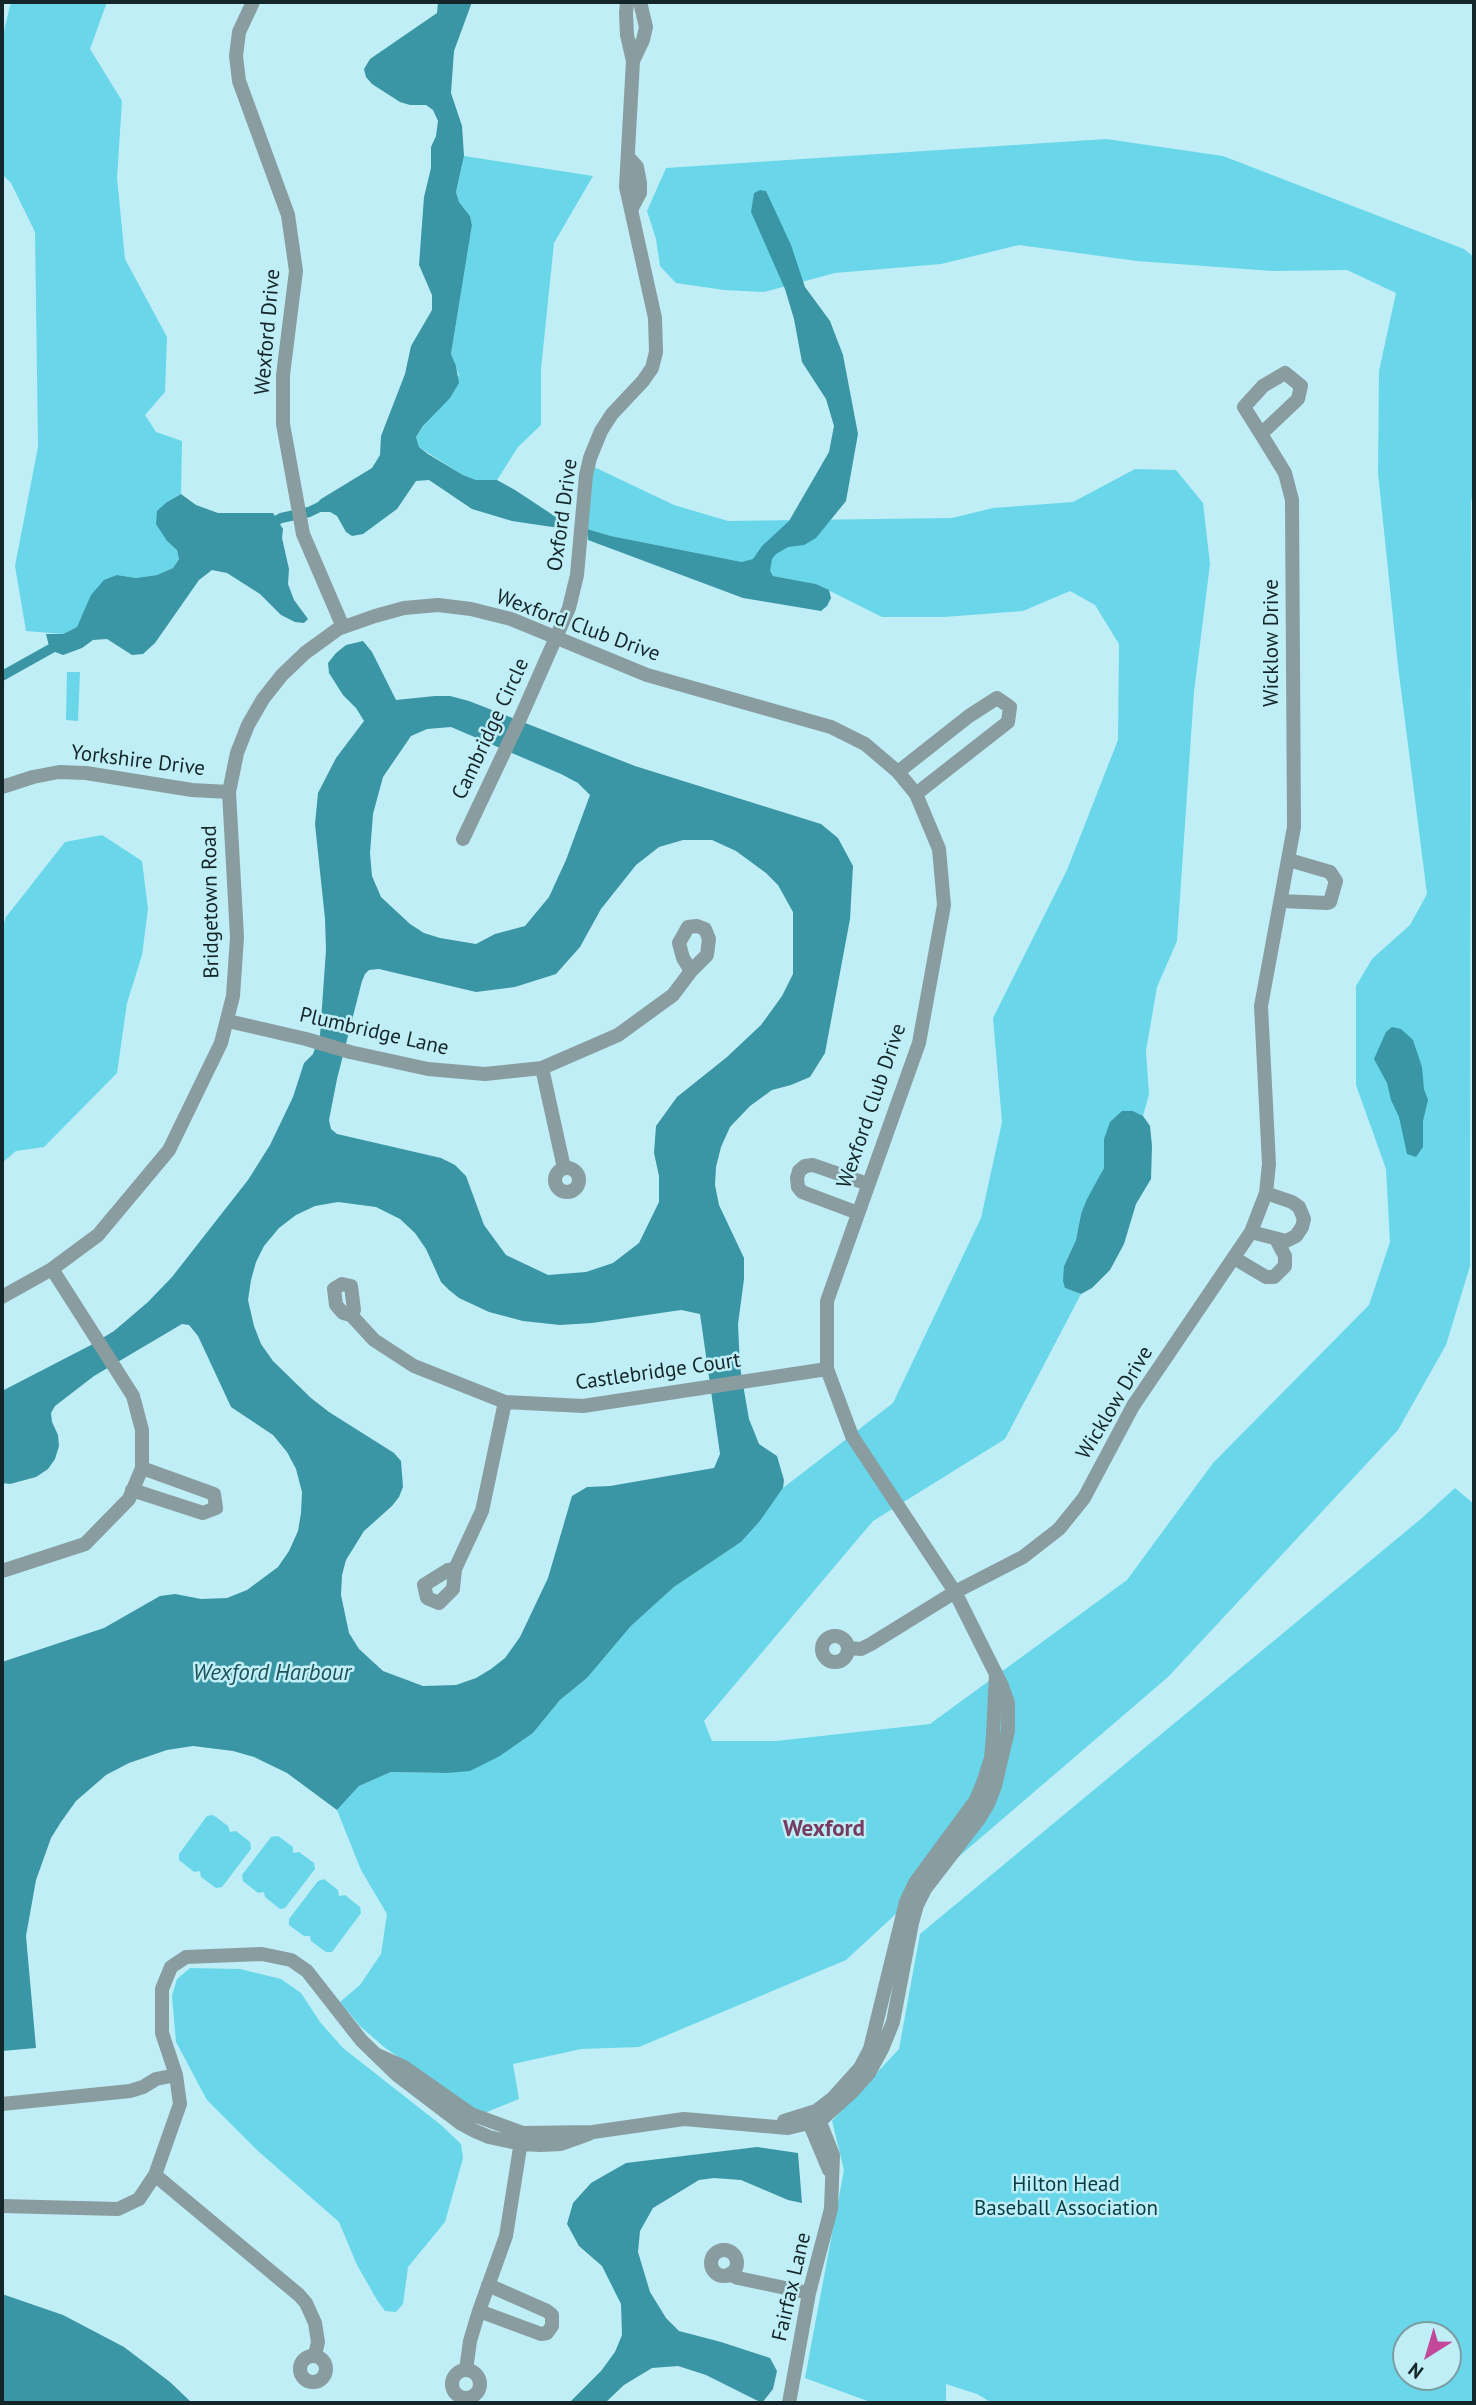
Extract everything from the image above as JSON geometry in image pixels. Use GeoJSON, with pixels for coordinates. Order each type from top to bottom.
{"type":"FeatureCollection","features":[{"type":"Feature","properties":{"kind":"street","name":"Wexford Drive"},"geometry":{"type":"LineString","coordinates":[[253,2],[239,32],[236,56],[239,81],[288,215],[296,271],[283,375],[283,424],[303,534],[343,627]]}},
{"type":"Feature","properties":{"kind":"street","name":"Oxford Drive"},"geometry":{"type":"LineString","coordinates":[[555,636],[569,608],[577,575],[590,458],[601,431],[612,414],[652,368],[656,352],[655,318],[626,187],[633,61],[627,35],[627,2]]}},
{"type":"Feature","properties":{"kind":"street","name":"Oxford Drive"},"geometry":{"type":"LineString","coordinates":[[633,61],[646,27],[640,2]]}},
{"type":"Feature","properties":{"kind":"street","name":"Wicklow Drive"},"geometry":{"type":"LineString","coordinates":[[848,1648],[861,1648],[871,1644],[955,1592],[1023,1557],[1059,1529],[1084,1498],[1133,1406],[1251,1232],[1266,1193],[1269,1164],[1261,1006],[1294,827],[1292,500],[1285,473],[1261,434]]}},
{"type":"Feature","properties":{"kind":"street","name":"Wexford Club Drive"},"geometry":{"type":"LineString","coordinates":[[2,2206],[118,2209],[139,2199],[155,2175],[180,2104],[176,2075],[162,2034],[162,1989],[171,1967],[186,1957],[262,1954],[291,1960],[307,1971],[360,2040],[377,2055],[404,2067],[471,2115],[522,2139],[684,2119],[771,2125],[813,2117],[852,2092],[869,2073],[882,2049],[893,2022],[906,1902],[915,1883],[976,1800],[991,1758],[996,1672],[955,1592],[852,1436],[827,1369],[827,1301],[919,1043],[944,905],[939,849],[916,794],[898,772],[865,744],[831,727],[646,675],[511,619],[471,609],[438,605],[404,608],[343,627]]}},
{"type":"Feature","properties":{"kind":"street","name":"Bridgetown Road"},"geometry":{"type":"LineString","coordinates":[[2,1297],[52,1269],[99,1235],[169,1150],[221,1043],[233,996],[237,937],[229,792],[237,753],[248,725],[263,699],[282,675],[305,653],[343,627]]}},
{"type":"Feature","properties":{"kind":"street","name":"Cambridge Circle"},"geometry":{"type":"LineString","coordinates":[[463,839],[526,706],[555,636]]}},
{"type":"Feature","properties":{"kind":"street"},"geometry":{"type":"LineString","coordinates":[[898,772],[969,716],[998,698],[1010,707],[1007,722],[916,794]]}},
{"type":"Feature","properties":{"kind":"street","name":"Yorkshire Drive"},"geometry":{"type":"LineString","coordinates":[[2,787],[59,772],[86,772],[192,790],[229,792]]}},
{"type":"Feature","properties":{"kind":"street"},"geometry":{"type":"LineString","coordinates":[[1281,901],[1327,903],[1336,881],[1330,872],[1289,860]]}},
{"type":"Feature","properties":{"kind":"street","name":"Plumbridge Lane"},"geometry":{"type":"LineString","coordinates":[[228,1021],[428,1069],[485,1074],[542,1068],[618,1035],[673,995],[691,971]]}},
{"type":"Feature","properties":{"kind":"street"},"geometry":{"type":"LineString","coordinates":[[542,1068],[564,1168]]}},
{"type":"Feature","properties":{"kind":"street"},"geometry":{"type":"LineString","coordinates":[[858,1213],[802,1192],[798,1187],[799,1171],[805,1166],[813,1165],[868,1184]]}},
{"type":"Feature","properties":{"kind":"street"},"geometry":{"type":"LineString","coordinates":[[1251,1232],[1277,1241],[1286,1241],[1296,1236],[1302,1227],[1303,1212],[1292,1202],[1266,1193]]}},
{"type":"Feature","properties":{"kind":"street"},"geometry":{"type":"LineString","coordinates":[[1234,1258],[1274,1278],[1285,1266],[1286,1256],[1277,1241]]}},
{"type":"Feature","properties":{"kind":"street"},"geometry":{"type":"LineString","coordinates":[[2,1571],[85,1544],[129,1499],[142,1468],[142,1430],[133,1396],[52,1269]]}},
{"type":"Feature","properties":{"kind":"street","name":"Castlebridge Court"},"geometry":{"type":"LineString","coordinates":[[351,1315],[374,1340],[414,1366],[505,1402],[583,1406],[827,1369]]}},
{"type":"Feature","properties":{"kind":"street"},"geometry":{"type":"LineString","coordinates":[[455,1569],[482,1511],[505,1402]]}},
{"type":"Feature","properties":{"kind":"street"},"geometry":{"type":"LineString","coordinates":[[132,1490],[203,1513],[216,1508],[214,1494],[142,1468]]}},
{"type":"Feature","properties":{"kind":"street"},"geometry":{"type":"LineString","coordinates":[[2,2104],[130,2091],[156,2079],[176,2075]]}},
{"type":"Feature","properties":{"kind":"street","name":"Fairfax Lane"},"geometry":{"type":"LineString","coordinates":[[789,2403],[809,2293],[831,2209],[833,2180],[813,2117]]}},
{"type":"Feature","properties":{"kind":"street"},"geometry":{"type":"LineString","coordinates":[[466,2370],[470,2341],[506,2236],[522,2139]]}},
{"type":"Feature","properties":{"kind":"street"},"geometry":{"type":"LineString","coordinates":[[155,2175],[299,2295],[306,2303],[315,2323],[318,2342],[315,2356]]}},
{"type":"Feature","properties":{"kind":"street"},"geometry":{"type":"LineString","coordinates":[[729,2274],[809,2293]]}},
{"type":"Feature","properties":{"kind":"street"},"geometry":{"type":"LineString","coordinates":[[479,2311],[541,2334],[547,2333],[552,2326],[552,2315],[547,2311],[488,2285]]}},
{"type":"Feature","properties":{"kind":"green space"},"geometry":{"type":"Polygon","coordinates":[[[11,2],[107,2],[90,49],[122,101],[117,178],[125,259],[167,337],[165,392],[145,415],[156,432],[182,441],[181,494],[167,502],[167,541],[177,549],[179,559],[173,568],[157,575],[136,578],[117,575],[77,627],[63,634],[26,631],[15,566],[38,447],[35,232],[11,183],[2,174],[2,39],[11,2]]]}},
{"type":"Feature","properties":{"kind":"green space"},"geometry":{"type":"Polygon","coordinates":[[[1106,139],[1223,156],[1464,249],[1474,257],[1470,1266],[1446,1345],[1398,1430],[1168,1677],[949,1865],[846,1960],[639,2047],[581,2049],[513,2064],[519,2099],[482,2114],[384,2047],[360,2026],[340,2002],[360,1985],[381,1954],[387,1914],[361,1870],[337,1810],[359,1786],[391,1772],[447,1773],[500,1756],[533,1733],[560,1700],[587,1678],[631,1626],[674,1587],[741,1542],[760,1521],[783,1488],[893,1403],[981,1218],[1002,1122],[993,1018],[1067,870],[1118,740],[1119,644],[1095,605],[1070,591],[1023,611],[944,617],[882,617],[816,584],[773,576],[742,562],[587,529],[592,466],[674,505],[728,521],[952,518],[993,508],[1073,502],[1135,469],[1176,470],[1203,503],[1210,564],[1194,692],[1177,941],[1157,987],[1146,1051],[1149,1094],[1143,1116],[1133,1111],[1104,1139],[1104,1168],[1081,1214],[1076,1240],[1064,1266],[1065,1288],[1081,1294],[1005,1439],[873,1521],[704,1721],[712,1741],[776,1741],[930,1724],[1127,1580],[1213,1463],[1369,1305],[1390,1242],[1386,1169],[1356,1085],[1356,986],[1372,959],[1410,925],[1427,894],[1398,666],[1378,473],[1379,371],[1396,293],[1347,270],[1272,271],[1137,261],[1019,245],[941,264],[835,273],[764,292],[724,290],[676,283],[660,266],[656,239],[647,211],[666,168],[1106,139]]]}},
{"type":"Feature","properties":{"kind":"green space"},"geometry":{"type":"Polygon","coordinates":[[[464,156],[593,176],[554,243],[541,369],[541,425],[518,447],[497,480],[476,480],[463,475],[419,447],[416,437],[459,375],[451,354],[472,225],[470,216],[459,202],[456,192],[464,156]]]}},
{"type":"Feature","properties":{"kind":"green space"},"geometry":{"type":"Polygon","coordinates":[[[67,672],[80,672],[78,721],[66,720],[67,672]]]}},
{"type":"Feature","properties":{"kind":"green space"},"geometry":{"type":"Polygon","coordinates":[[[102,835],[142,861],[148,909],[142,955],[127,1003],[117,1073],[44,1147],[16,1151],[2,1163],[2,929],[6,917],[65,842],[102,835]]]}},
{"type":"Feature","properties":{"kind":"green space","name":"Hilton Head Baseball Association"},"geometry":{"type":"Polygon","coordinates":[[[1455,1488],[1474,1504],[1474,2403],[992,2403],[977,2394],[946,2384],[946,2403],[873,2403],[805,2378],[844,2170],[832,2121],[899,2049],[920,1934],[1455,1488]]]}},
{"type":"Feature","properties":{"kind":"green space"},"geometry":{"type":"Polygon","coordinates":[[[213,1815],[228,1826],[230,1832],[236,1831],[250,1842],[251,1849],[222,1887],[216,1888],[201,1877],[200,1871],[194,1872],[179,1860],[179,1854],[207,1816],[213,1815]]]}},
{"type":"Feature","properties":{"kind":"green space"},"geometry":{"type":"Polygon","coordinates":[[[278,1836],[293,1847],[293,1853],[299,1852],[314,1863],[315,1869],[285,1908],[280,1909],[265,1897],[264,1892],[258,1893],[243,1881],[242,1875],[271,1837],[278,1836]]]}},
{"type":"Feature","properties":{"kind":"green space"},"geometry":{"type":"Polygon","coordinates":[[[324,1879],[338,1890],[339,1896],[345,1895],[360,1907],[361,1913],[332,1952],[326,1952],[311,1941],[310,1936],[304,1936],[289,1925],[289,1919],[318,1881],[324,1879]]]}},
{"type":"Feature","properties":{"kind":"green space"},"geometry":{"type":"Polygon","coordinates":[[[190,1968],[240,1969],[281,1979],[301,1993],[320,2022],[343,2048],[441,2125],[461,2144],[463,2158],[445,2222],[408,2267],[403,2304],[396,2312],[385,2311],[377,2300],[357,2265],[339,2222],[258,2151],[207,2100],[176,2042],[172,1996],[177,1979],[190,1968]]]}},
{"type":"Feature","properties":{"kind":"water"},"geometry":{"type":"Polygon","coordinates":[[[438,2],[472,2],[454,51],[451,93],[462,126],[464,156],[456,192],[459,202],[470,216],[472,225],[451,354],[459,383],[450,398],[416,437],[419,447],[428,454],[476,480],[497,480],[568,525],[566,529],[512,521],[472,509],[429,480],[416,481],[397,509],[363,534],[352,536],[346,532],[337,516],[330,512],[319,512],[315,505],[372,468],[380,455],[381,436],[405,374],[411,346],[432,310],[432,295],[419,265],[424,197],[431,168],[431,147],[438,121],[433,110],[426,105],[400,102],[372,84],[364,69],[370,59],[437,13],[438,2]]]}},
{"type":"Feature","properties":{"kind":"water"},"geometry":{"type":"Polygon","coordinates":[[[766,191],[791,245],[805,287],[830,321],[843,355],[858,434],[846,501],[816,538],[804,545],[788,547],[772,559],[770,571],[773,576],[816,584],[829,590],[831,598],[821,611],[743,598],[588,540],[587,529],[742,562],[753,559],[762,546],[789,521],[829,452],[834,426],[826,399],[802,362],[785,289],[751,212],[754,193],[766,191]]]}},
{"type":"Feature","properties":{"kind":"water"},"geometry":{"type":"Polygon","coordinates":[[[181,494],[196,505],[218,513],[273,513],[283,529],[282,538],[289,569],[288,584],[294,600],[308,619],[304,623],[295,622],[281,615],[260,594],[227,573],[212,570],[199,580],[155,643],[143,654],[132,655],[107,639],[93,640],[82,648],[63,655],[50,650],[46,634],[63,634],[77,627],[91,595],[104,580],[117,575],[136,578],[157,575],[173,568],[179,559],[177,550],[167,541],[156,524],[157,511],[181,494]]]}},
{"type":"Feature","properties":{"kind":"water","name":"Wexford Harbour"},"geometry":{"type":"Polygon","coordinates":[[[363,641],[372,652],[396,700],[450,696],[469,701],[635,766],[821,824],[838,838],[853,866],[850,919],[825,1053],[810,1077],[772,1090],[750,1106],[730,1127],[716,1167],[715,1185],[719,1205],[744,1258],[738,1324],[740,1367],[749,1419],[759,1444],[777,1456],[784,1480],[783,1488],[760,1521],[741,1542],[674,1587],[631,1626],[587,1678],[560,1700],[533,1733],[500,1756],[470,1771],[391,1772],[359,1786],[337,1810],[287,1773],[254,1757],[233,1751],[193,1746],[167,1750],[129,1763],[106,1775],[76,1801],[61,1822],[51,1838],[36,1880],[26,1936],[36,2048],[2,2051],[2,1662],[104,1628],[160,1596],[175,1594],[201,1599],[227,1598],[247,1590],[278,1567],[298,1531],[302,1492],[296,1469],[273,1435],[231,1407],[198,1336],[189,1325],[182,1324],[94,1376],[55,1406],[51,1413],[59,1446],[55,1459],[48,1469],[36,1477],[10,1484],[2,1483],[2,1391],[114,1331],[172,1277],[248,1180],[270,1145],[293,1097],[304,1063],[313,1054],[320,1035],[326,950],[315,824],[318,793],[336,758],[364,721],[329,673],[328,663],[346,645],[363,641]],[[451,727],[427,729],[411,736],[383,777],[373,814],[370,853],[372,876],[381,897],[410,924],[424,933],[440,938],[476,944],[495,934],[525,926],[549,897],[590,795],[578,783],[561,774],[451,727]],[[683,840],[659,847],[636,865],[601,909],[580,947],[556,974],[515,987],[476,992],[379,969],[369,970],[362,981],[337,1079],[329,1120],[331,1129],[337,1134],[441,1158],[455,1165],[466,1176],[484,1225],[506,1255],[548,1275],[586,1272],[613,1263],[639,1243],[659,1202],[659,1176],[654,1153],[656,1126],[677,1097],[727,1057],[761,1025],[782,996],[793,974],[793,912],[778,885],[766,873],[736,851],[712,840],[683,840]],[[338,1202],[315,1206],[296,1215],[279,1228],[264,1246],[256,1262],[248,1300],[254,1326],[261,1344],[273,1361],[311,1398],[394,1453],[401,1461],[403,1487],[399,1497],[364,1531],[346,1560],[341,1595],[349,1633],[359,1649],[383,1671],[423,1686],[456,1685],[491,1669],[505,1658],[520,1637],[548,1578],[572,1496],[587,1487],[610,1486],[714,1468],[720,1454],[700,1314],[681,1310],[560,1325],[523,1321],[489,1312],[459,1298],[441,1282],[426,1249],[415,1233],[400,1219],[376,1207],[338,1202]]]}},
{"type":"Feature","properties":{"kind":"water"},"geometry":{"type":"Polygon","coordinates":[[[1392,1027],[1401,1029],[1413,1040],[1422,1067],[1428,1100],[1423,1121],[1423,1147],[1416,1157],[1407,1154],[1399,1117],[1387,1083],[1374,1059],[1386,1032],[1392,1027]]]}},
{"type":"Feature","properties":{"kind":"water"},"geometry":{"type":"Polygon","coordinates":[[[1122,1111],[1133,1111],[1143,1116],[1150,1126],[1151,1179],[1136,1204],[1124,1244],[1110,1270],[1092,1288],[1081,1294],[1065,1288],[1064,1266],[1076,1240],[1087,1199],[1104,1168],[1104,1139],[1110,1122],[1122,1111]]]}},
{"type":"Feature","properties":{"kind":"water"},"geometry":{"type":"Polygon","coordinates":[[[757,2147],[798,2153],[802,2203],[788,2200],[741,2180],[699,2180],[653,2208],[640,2231],[638,2252],[650,2292],[666,2318],[679,2331],[770,2358],[777,2371],[773,2389],[762,2403],[706,2375],[678,2366],[652,2368],[624,2385],[605,2403],[569,2403],[601,2371],[615,2352],[622,2335],[621,2304],[602,2266],[579,2246],[567,2224],[573,2203],[591,2183],[626,2163],[757,2147]]]}},
{"type":"Feature","properties":{"kind":"water"},"geometry":{"type":"Polygon","coordinates":[[[2,2294],[63,2315],[124,2347],[170,2382],[192,2403],[2,2403],[2,2294]]]}},
{"type":"Feature","properties":{"kind":"waterway"},"geometry":{"type":"LineString","coordinates":[[267,526],[281,518],[309,512],[330,502]]}},
{"type":"Feature","properties":{"kind":"waterway"},"geometry":{"type":"LineString","coordinates":[[2,676],[61,643]]}},
{"type":"Feature","properties":{"kind":"district","name":"Wexford"},"geometry":{"type":"Point","coordinates":[824,1829]}}]}
